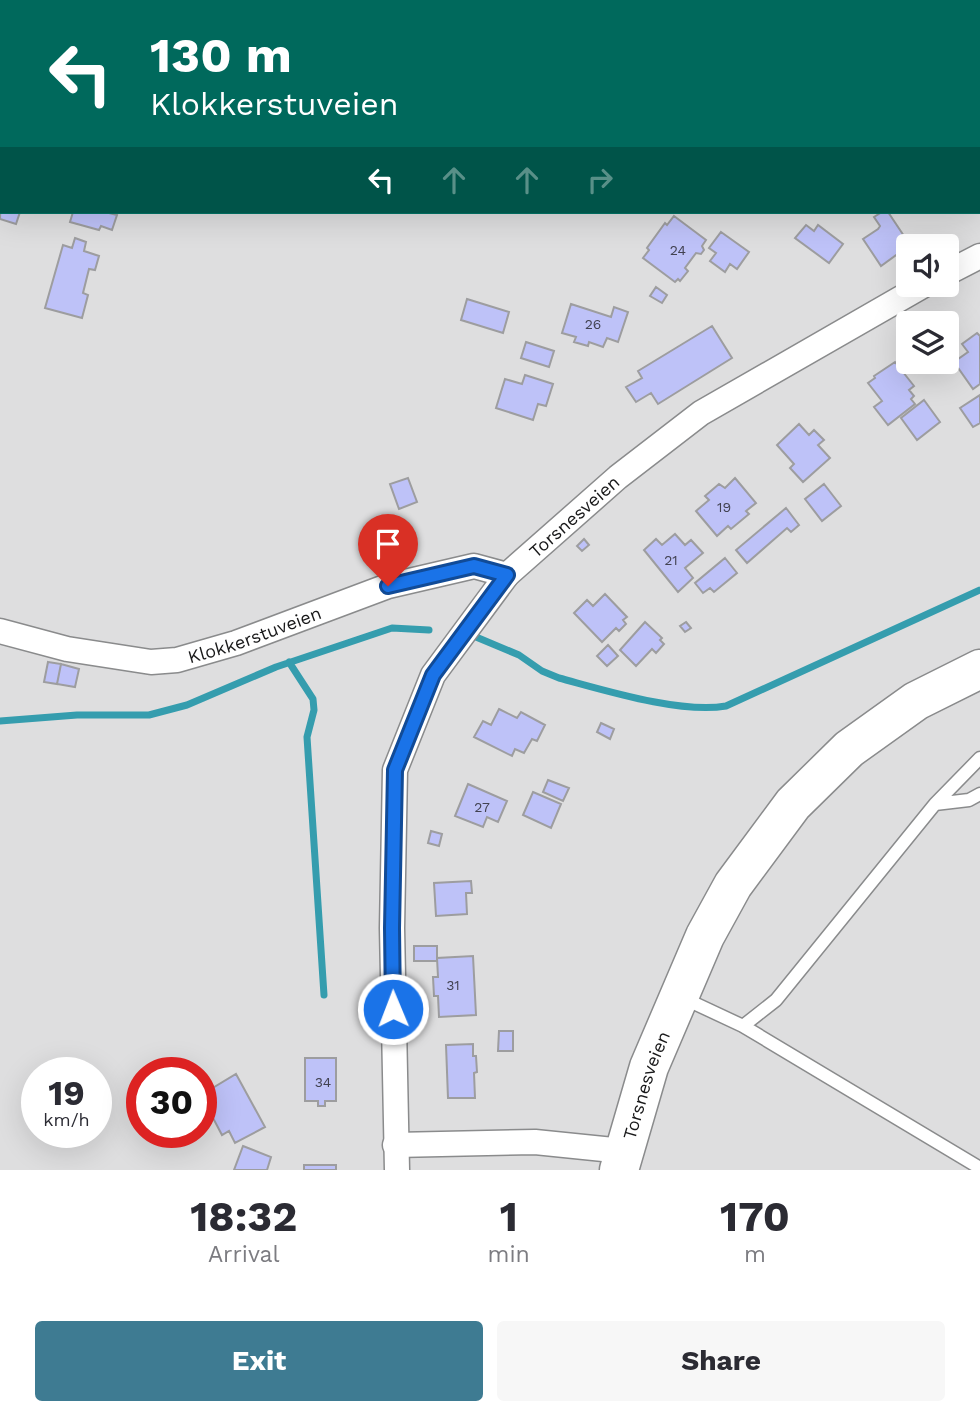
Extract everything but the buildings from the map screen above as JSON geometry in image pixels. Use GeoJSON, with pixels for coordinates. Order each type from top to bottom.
{"type":"FeatureCollection","features":[{"type":"Feature","properties":{"kind":"main road","name":"Torsnesveien"},"geometry":{"type":"LineString","coordinates":[[621,1160],[649,1067],[678,995],[705,936],[733,885],[793,804],[849,749],[916,701],[980,668]]}},
{"type":"Feature","properties":{"kind":"street"},"geometry":{"type":"LineString","coordinates":[[959,267],[980,256]]}},
{"type":"Feature","properties":{"kind":"street","name":"Torsnesveien"},"geometry":{"type":"LineString","coordinates":[[397,1170],[392,928],[395,770],[433,675],[507,575],[618,477],[701,413],[903,297]]}},
{"type":"Feature","properties":{"kind":"street","name":"Klokkerstuveien"},"geometry":{"type":"LineString","coordinates":[[0,631],[79,650],[151,662],[177,660],[236,643],[388,586],[474,566],[507,575]]}},
{"type":"Feature","properties":{"kind":"street"},"geometry":{"type":"LineString","coordinates":[[395,1145],[535,1142],[621,1160]]}},
{"type":"Feature","properties":{"kind":"lane"},"geometry":{"type":"LineString","coordinates":[[743,1026],[776,1000],[935,804],[980,758]]}},
{"type":"Feature","properties":{"kind":"lane"},"geometry":{"type":"LineString","coordinates":[[935,804],[969,800],[980,793]]}},
{"type":"Feature","properties":{"kind":"lane"},"geometry":{"type":"LineString","coordinates":[[678,995],[743,1026],[980,1168]]}},
{"type":"Feature","properties":{"kind":"waterway"},"geometry":{"type":"LineString","coordinates":[[476,637],[519,655],[542,671],[559,678],[665,704],[708,708],[726,706],[980,590]]}},
{"type":"Feature","properties":{"kind":"waterway"},"geometry":{"type":"LineString","coordinates":[[0,721],[77,715],[149,715],[187,705],[276,667],[392,628],[429,630]]}},
{"type":"Feature","properties":{"kind":"waterway"},"geometry":{"type":"LineString","coordinates":[[289,662],[313,699],[314,710],[307,737],[324,995]]}},
{"type":"Feature","properties":{"kind":"route"},"geometry":{"type":"LineString","coordinates":[[388,586],[474,566],[507,575],[433,675],[395,770],[393,1009]]}}]}
